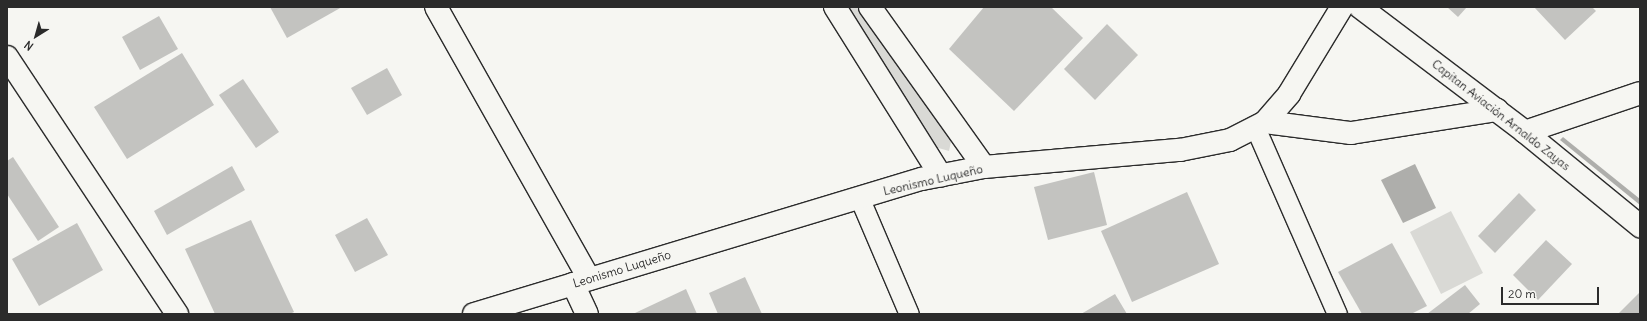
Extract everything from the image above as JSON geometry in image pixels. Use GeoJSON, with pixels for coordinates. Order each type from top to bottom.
{"type":"FeatureCollection","features":[{"type":"Feature","properties":{"kind":"street"},"geometry":{"type":"LineString","coordinates":[[436,7],[581,281],[587,314]]}},
{"type":"Feature","properties":{"kind":"street"},"geometry":{"type":"LineString","coordinates":[[835,7],[941,176]]}},
{"type":"Feature","properties":{"kind":"street"},"geometry":{"type":"LineString","coordinates":[[870,7],[984,167]]}},
{"type":"Feature","properties":{"kind":"street","name":"Leonismo Luqueño"},"geometry":{"type":"LineString","coordinates":[[474,314],[860,197],[941,176],[984,167],[1180,150],[1230,140],[1260,125],[1289,94],[1342,7]]}},
{"type":"Feature","properties":{"kind":"street","name":"Capitan Aviación Arnaldo Zayas"},"geometry":{"type":"LineString","coordinates":[[1360,7],[1526,132],[1640,226]]}},
{"type":"Feature","properties":{"kind":"street"},"geometry":{"type":"LineString","coordinates":[[7,57],[176,314]]}},
{"type":"Feature","properties":{"kind":"street"},"geometry":{"type":"LineString","coordinates":[[1526,132],[1640,93]]}},
{"type":"Feature","properties":{"kind":"street"},"geometry":{"type":"LineString","coordinates":[[1260,125],[1351,133],[1496,110]]}},
{"type":"Feature","properties":{"kind":"lane"},"geometry":{"type":"LineString","coordinates":[[1260,125],[1337,314]]}},
{"type":"Feature","properties":{"kind":"lane"},"geometry":{"type":"LineString","coordinates":[[860,197],[909,314]]}},
{"type":"Feature","properties":{"kind":"shaded area"},"geometry":{"type":"Polygon","coordinates":[[[845,7],[859,7],[952,137],[949,151],[935,147],[845,7]]]}},
{"type":"Feature","properties":{"kind":"shaded area"},"geometry":{"type":"Polygon","coordinates":[[[1563,137],[1640,199],[1640,205],[1560,140],[1563,137]]]}},
{"type":"Feature","properties":{"kind":"shaded area"},"geometry":{"type":"Polygon","coordinates":[[[1415,164],[1436,208],[1403,223],[1381,180],[1415,164]]]}},
{"type":"Feature","properties":{"kind":"shaded area"},"geometry":{"type":"Polygon","coordinates":[[[1451,211],[1483,273],[1441,294],[1410,232],[1451,211]]]}},
{"type":"Feature","properties":{"kind":"building"},"geometry":{"type":"Polygon","coordinates":[[[270,7],[342,7],[287,38],[270,7]]]}},
{"type":"Feature","properties":{"kind":"building"},"geometry":{"type":"Polygon","coordinates":[[[984,7],[1051,7],[1083,38],[1014,111],[949,49],[984,7]]]}},
{"type":"Feature","properties":{"kind":"building"},"geometry":{"type":"Polygon","coordinates":[[[1447,7],[1467,7],[1458,17],[1447,7]]]}},
{"type":"Feature","properties":{"kind":"building"},"geometry":{"type":"Polygon","coordinates":[[[1534,7],[1592,7],[1596,11],[1565,40],[1534,7]]]}},
{"type":"Feature","properties":{"kind":"building"},"geometry":{"type":"Polygon","coordinates":[[[159,16],[178,49],[140,70],[122,37],[159,16]]]}},
{"type":"Feature","properties":{"kind":"building"},"geometry":{"type":"Polygon","coordinates":[[[1107,24],[1138,55],[1095,100],[1064,69],[1107,24]]]}},
{"type":"Feature","properties":{"kind":"building"},"geometry":{"type":"Polygon","coordinates":[[[182,53],[214,105],[127,159],[94,107],[182,53]]]}},
{"type":"Feature","properties":{"kind":"building"},"geometry":{"type":"Polygon","coordinates":[[[387,68],[402,95],[367,115],[351,88],[387,68]]]}},
{"type":"Feature","properties":{"kind":"building"},"geometry":{"type":"Polygon","coordinates":[[[243,79],[279,132],[256,148],[219,95],[243,79]]]}},
{"type":"Feature","properties":{"kind":"building"},"geometry":{"type":"Polygon","coordinates":[[[13,157],[59,227],[38,241],[7,194],[7,161],[13,157]]]}},
{"type":"Feature","properties":{"kind":"building"},"geometry":{"type":"Polygon","coordinates":[[[232,166],[245,190],[167,235],[154,211],[232,166]]]}},
{"type":"Feature","properties":{"kind":"building"},"geometry":{"type":"Polygon","coordinates":[[[1094,172],[1107,225],[1048,240],[1034,187],[1094,172]]]}},
{"type":"Feature","properties":{"kind":"building"},"geometry":{"type":"Polygon","coordinates":[[[1187,192],[1219,264],[1132,302],[1101,231],[1187,192]]]}},
{"type":"Feature","properties":{"kind":"building"},"geometry":{"type":"Polygon","coordinates":[[[1519,193],[1536,210],[1495,253],[1478,236],[1519,193]]]}},
{"type":"Feature","properties":{"kind":"building"},"geometry":{"type":"Polygon","coordinates":[[[367,218],[388,255],[355,272],[335,235],[367,218]]]}},
{"type":"Feature","properties":{"kind":"building"},"geometry":{"type":"Polygon","coordinates":[[[251,220],[294,312],[290,314],[215,314],[185,249],[251,220]]]}},
{"type":"Feature","properties":{"kind":"building"},"geometry":{"type":"Polygon","coordinates":[[[77,223],[103,270],[39,306],[12,259],[77,223]]]}},
{"type":"Feature","properties":{"kind":"building"},"geometry":{"type":"Polygon","coordinates":[[[1546,240],[1572,264],[1538,300],[1513,275],[1546,240]]]}},
{"type":"Feature","properties":{"kind":"building"},"geometry":{"type":"Polygon","coordinates":[[[1392,243],[1427,306],[1411,314],[1362,314],[1338,272],[1392,243]]]}},
{"type":"Feature","properties":{"kind":"building"},"geometry":{"type":"Polygon","coordinates":[[[745,277],[762,314],[718,314],[709,293],[745,277]]]}},
{"type":"Feature","properties":{"kind":"building"},"geometry":{"type":"Polygon","coordinates":[[[1465,285],[1480,304],[1468,314],[1427,314],[1465,285]]]}},
{"type":"Feature","properties":{"kind":"building"},"geometry":{"type":"Polygon","coordinates":[[[686,289],[697,314],[635,314],[635,313],[686,289]]]}},
{"type":"Feature","properties":{"kind":"building"},"geometry":{"type":"Polygon","coordinates":[[[1640,292],[1640,314],[1618,314],[1640,292]]]}},
{"type":"Feature","properties":{"kind":"building"},"geometry":{"type":"Polygon","coordinates":[[[1115,294],[1127,314],[1081,314],[1115,294]]]}}]}
